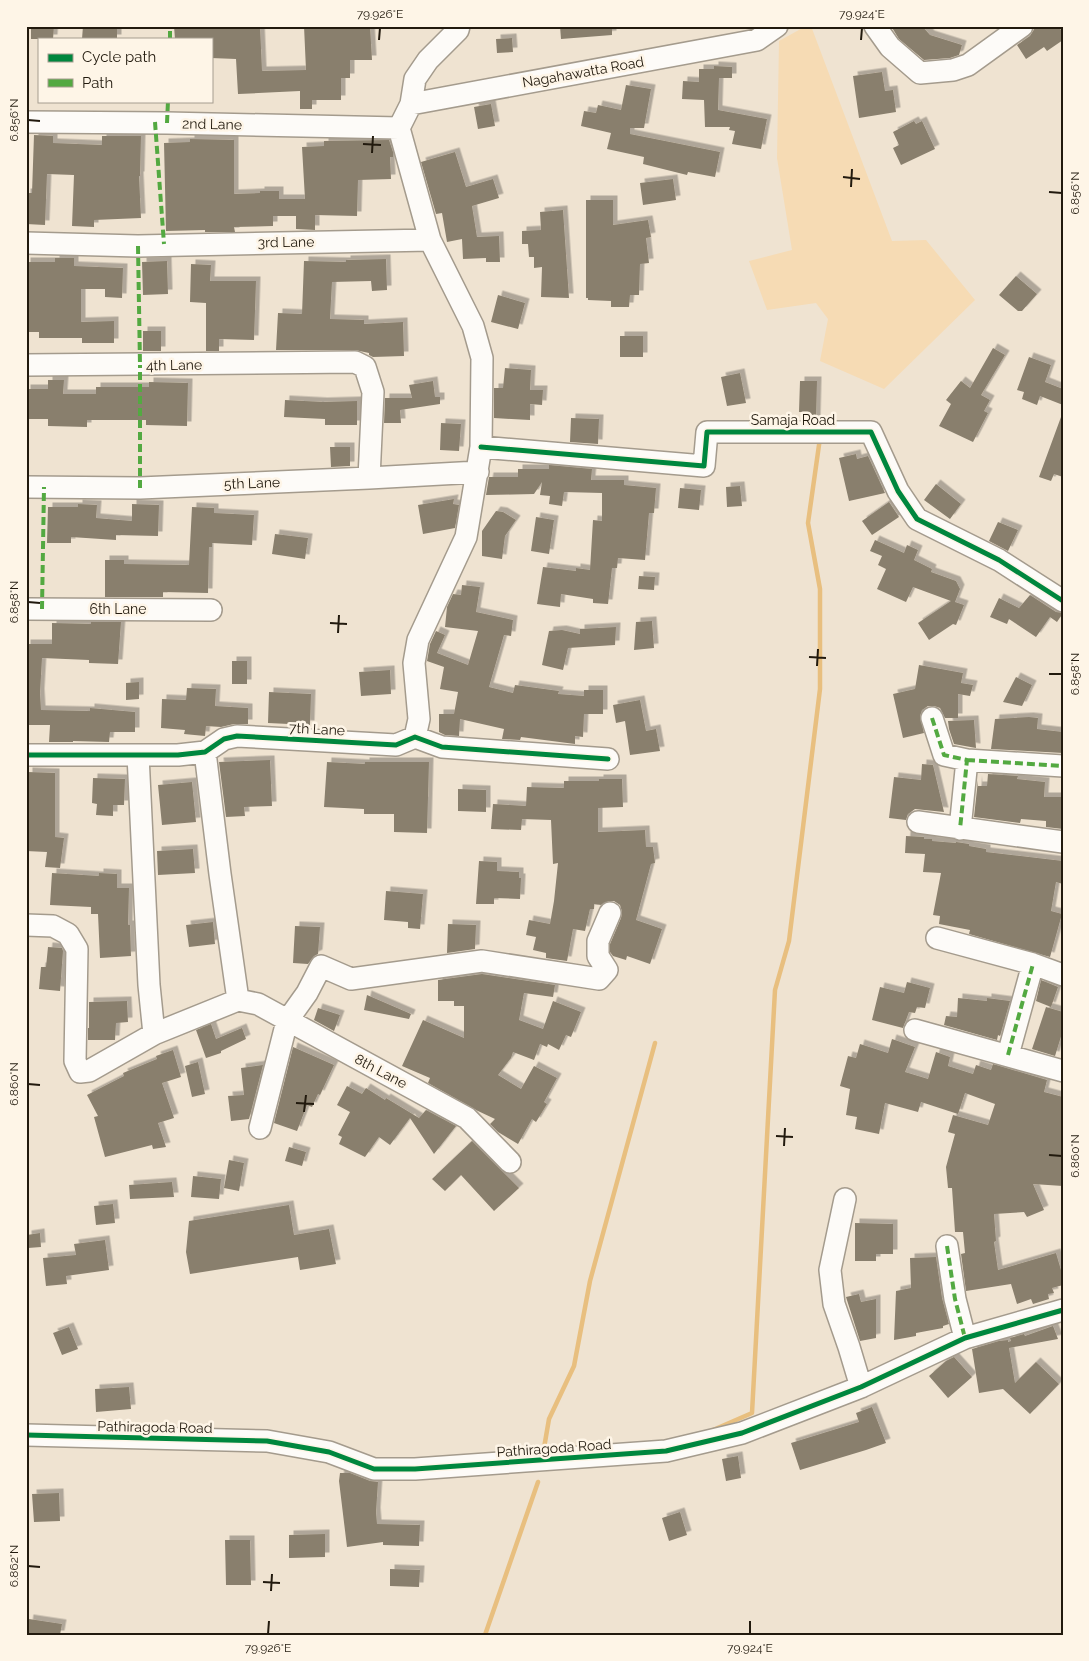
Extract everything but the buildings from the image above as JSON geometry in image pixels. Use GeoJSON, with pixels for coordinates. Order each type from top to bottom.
{"type":"FeatureCollection","features":[{"type":"Feature","properties":{"kind":"street"},"geometry":{"type":"LineString","coordinates":[[459,26],[458,30],[428,60],[416,79],[410,104],[398,128],[430,240],[473,326],[482,358],[481,447],[478,472],[466,537],[418,640],[414,663],[419,719],[415,737],[442,747],[608,759]]}},
{"type":"Feature","properties":{"kind":"street","name":"Nagahawatta Road"},"geometry":{"type":"LineString","coordinates":[[410,104],[757,40],[778,26]]}},
{"type":"Feature","properties":{"kind":"street"},"geometry":{"type":"LineString","coordinates":[[875,26],[890,47],[920,73],[953,70],[968,65],[1022,26]]}},
{"type":"Feature","properties":{"kind":"street","name":"2nd Lane"},"geometry":{"type":"LineString","coordinates":[[26,122],[398,128]]}},
{"type":"Feature","properties":{"kind":"street","name":"3rd Lane"},"geometry":{"type":"LineString","coordinates":[[26,243],[138,246],[430,240]]}},
{"type":"Feature","properties":{"kind":"street","name":"4th Lane"},"geometry":{"type":"LineString","coordinates":[[26,365],[355,362],[365,367],[373,392],[370,478]]}},
{"type":"Feature","properties":{"kind":"street","name":"Samaja Road"},"geometry":{"type":"LineString","coordinates":[[481,447],[704,466],[707,432],[871,432],[898,491],[917,519],[999,560],[1063,601]]}},
{"type":"Feature","properties":{"kind":"street","name":"5th Lane"},"geometry":{"type":"LineString","coordinates":[[26,486],[140,488],[478,472]]}},
{"type":"Feature","properties":{"kind":"street","name":"6th Lane"},"geometry":{"type":"LineString","coordinates":[[26,609],[210,610]]}},
{"type":"Feature","properties":{"kind":"street"},"geometry":{"type":"LineString","coordinates":[[932,718],[944,755],[967,760],[1063,766]]}},
{"type":"Feature","properties":{"kind":"street","name":"7th Lane"},"geometry":{"type":"LineString","coordinates":[[26,755],[178,756],[205,752],[224,739],[237,736],[396,745],[415,737]]}},
{"type":"Feature","properties":{"kind":"street"},"geometry":{"type":"LineString","coordinates":[[26,925],[53,926],[68,934],[76,949],[75,1060],[80,1072],[89,1071],[154,1034],[238,1000],[205,752]]}},
{"type":"Feature","properties":{"kind":"street"},"geometry":{"type":"LineString","coordinates":[[138,755],[149,985],[154,1034]]}},
{"type":"Feature","properties":{"kind":"street"},"geometry":{"type":"LineString","coordinates":[[960,829],[967,760]]}},
{"type":"Feature","properties":{"kind":"street"},"geometry":{"type":"LineString","coordinates":[[918,822],[1063,842]]}},
{"type":"Feature","properties":{"kind":"street"},"geometry":{"type":"LineString","coordinates":[[260,1128],[287,1021],[307,993],[321,966],[351,979],[482,961],[599,979],[607,970],[598,956],[598,941],[610,913]]}},
{"type":"Feature","properties":{"kind":"street"},"geometry":{"type":"LineString","coordinates":[[937,938],[1033,964],[1063,975]]}},
{"type":"Feature","properties":{"kind":"street"},"geometry":{"type":"LineString","coordinates":[[1008,1055],[1033,964]]}},
{"type":"Feature","properties":{"kind":"street","name":"8th Lane"},"geometry":{"type":"LineString","coordinates":[[238,1000],[258,1004],[467,1118],[510,1162]]}},
{"type":"Feature","properties":{"kind":"street"},"geometry":{"type":"LineString","coordinates":[[916,1030],[1063,1071]]}},
{"type":"Feature","properties":{"kind":"street"},"geometry":{"type":"LineString","coordinates":[[845,1199],[830,1270],[834,1304],[850,1347],[861,1387]]}},
{"type":"Feature","properties":{"kind":"street"},"geometry":{"type":"LineString","coordinates":[[947,1246],[955,1299],[965,1338]]}},
{"type":"Feature","properties":{"kind":"street","name":"Pathiragoda Road"},"geometry":{"type":"LineString","coordinates":[[27,1433],[267,1441],[329,1452],[374,1469],[414,1469],[666,1451],[742,1432],[861,1387],[965,1338],[1063,1310]]}},
{"type":"Feature","properties":{"kind":"shaded area"},"geometry":{"type":"Polygon","coordinates":[[[806,26],[811,26],[892,241],[926,240],[975,300],[884,389],[820,361],[828,319],[816,303],[767,310],[749,261],[792,250],[777,158],[779,41],[806,26]]]}},
{"type":"Feature","properties":{"kind":"waterway"},"geometry":{"type":"LineString","coordinates":[[713,1430],[752,1413],[775,990],[789,941],[820,689],[820,589],[808,523],[820,438]]}},
{"type":"Feature","properties":{"kind":"waterway"},"geometry":{"type":"LineString","coordinates":[[544,1448],[549,1419],[574,1366],[590,1281],[655,1043]]}},
{"type":"Feature","properties":{"kind":"waterway"},"geometry":{"type":"LineString","coordinates":[[544,1446],[575,1447]]}},
{"type":"Feature","properties":{"kind":"waterway"},"geometry":{"type":"LineString","coordinates":[[485,1635],[538,1482]]}},
{"type":"Feature","properties":{"kind":"marked path"},"geometry":{"type":"LineString","coordinates":[[170,26],[170,38]]}},
{"type":"Feature","properties":{"kind":"marked path"},"geometry":{"type":"LineString","coordinates":[[167,123],[168,102]]}},
{"type":"Feature","properties":{"kind":"marked path"},"geometry":{"type":"LineString","coordinates":[[155,122],[164,244]]}},
{"type":"Feature","properties":{"kind":"marked path"},"geometry":{"type":"LineString","coordinates":[[138,246],[140,365]]}},
{"type":"Feature","properties":{"kind":"marked path"},"geometry":{"type":"LineString","coordinates":[[140,365],[140,488]]}},
{"type":"Feature","properties":{"kind":"marked path"},"geometry":{"type":"LineString","coordinates":[[42,609],[44,487]]}},
{"type":"Feature","properties":{"kind":"marked path"},"geometry":{"type":"LineString","coordinates":[[932,718],[944,755],[967,760],[960,829]]}},
{"type":"Feature","properties":{"kind":"marked path"},"geometry":{"type":"LineString","coordinates":[[967,760],[1063,766]]}},
{"type":"Feature","properties":{"kind":"marked path"},"geometry":{"type":"LineString","coordinates":[[1008,1055],[1033,964]]}},
{"type":"Feature","properties":{"kind":"marked path"},"geometry":{"type":"LineString","coordinates":[[947,1246],[955,1299],[965,1338]]}},
{"type":"Feature","properties":{"kind":"cycle path"},"geometry":{"type":"LineString","coordinates":[[481,447],[704,466],[707,432],[871,432],[898,491],[917,519],[999,560],[1063,601]]}},
{"type":"Feature","properties":{"kind":"cycle path"},"geometry":{"type":"LineString","coordinates":[[26,755],[178,755],[205,752],[224,739],[237,736],[396,745],[415,737],[442,747],[608,759]]}},
{"type":"Feature","properties":{"kind":"cycle path"},"geometry":{"type":"LineString","coordinates":[[26,1435],[267,1441],[329,1452],[374,1469],[415,1469],[666,1451],[742,1433],[861,1387],[965,1338],[1063,1310]]}}]}
